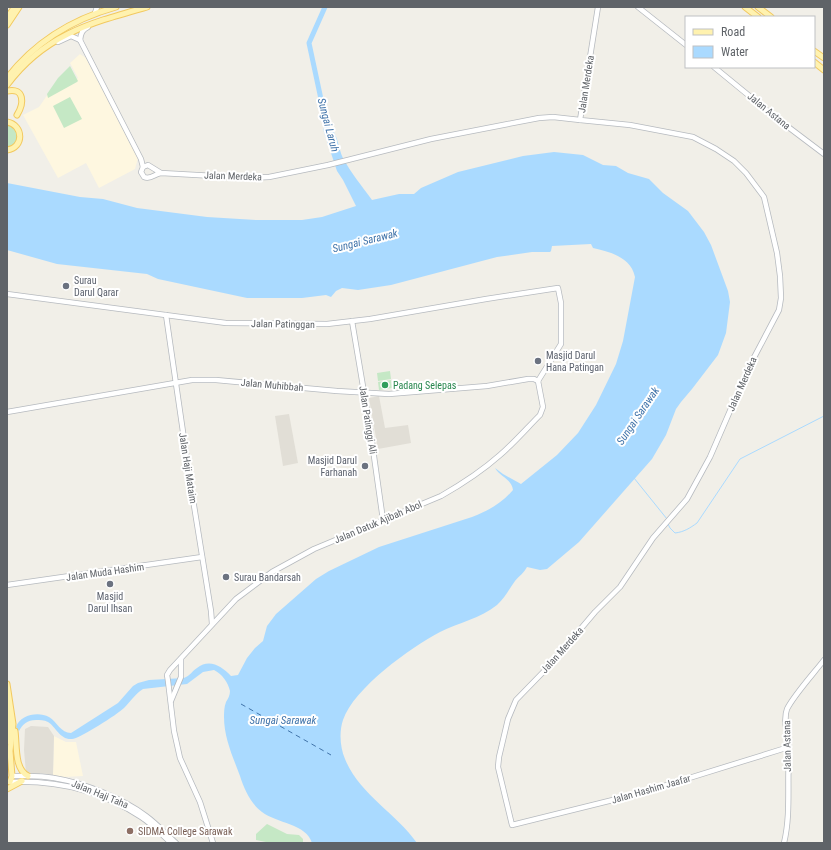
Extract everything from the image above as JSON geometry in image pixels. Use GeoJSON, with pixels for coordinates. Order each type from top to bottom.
{"type":"FeatureCollection","features":[{"type":"Feature","properties":{"kind":"main road"},"geometry":{"type":"LineString","coordinates":[[7,18],[15,7]]}},
{"type":"Feature","properties":{"kind":"main road"},"geometry":{"type":"LineString","coordinates":[[7,25],[19,7]]}},
{"type":"Feature","properties":{"kind":"main road"},"geometry":{"type":"LineString","coordinates":[[7,78],[26,55],[46,39],[62,29],[95,13],[116,7]]}},
{"type":"Feature","properties":{"kind":"main road"},"geometry":{"type":"LineString","coordinates":[[7,85],[22,68],[52,43],[69,32],[147,7]]}},
{"type":"Feature","properties":{"kind":"main road"},"geometry":{"type":"LineString","coordinates":[[745,7],[757,16]]}},
{"type":"Feature","properties":{"kind":"main road"},"geometry":{"type":"LineString","coordinates":[[758,7],[770,16]]}},
{"type":"Feature","properties":{"kind":"main road"},"geometry":{"type":"LineString","coordinates":[[815,52],[824,58]]}},
{"type":"Feature","properties":{"kind":"main road"},"geometry":{"type":"LineString","coordinates":[[815,63],[824,70]]}},
{"type":"Feature","properties":{"kind":"main road"},"geometry":{"type":"LineString","coordinates":[[7,91],[14,90],[18,92],[22,98],[22,107],[17,115]]}},
{"type":"Feature","properties":{"kind":"main road"},"geometry":{"type":"LineString","coordinates":[[7,122],[16,126],[20,135],[20,141],[16,147],[7,150]]}},
{"type":"Feature","properties":{"kind":"main road"},"geometry":{"type":"LineString","coordinates":[[7,684],[19,764],[22,772],[28,776]]}},
{"type":"Feature","properties":{"kind":"main road"},"geometry":{"type":"LineString","coordinates":[[7,705],[9,730],[7,742]]}},
{"type":"Feature","properties":{"kind":"main road"},"geometry":{"type":"LineString","coordinates":[[9,780],[13,724]]}},
{"type":"Feature","properties":{"kind":"main road"},"geometry":{"type":"LineString","coordinates":[[7,789],[22,781]]}},
{"type":"Feature","properties":{"kind":"street"},"geometry":{"type":"LineString","coordinates":[[95,13],[97,7]]}},
{"type":"Feature","properties":{"kind":"street","name":"Jalan Merdeka"},"geometry":{"type":"LineString","coordinates":[[580,120],[598,7]]}},
{"type":"Feature","properties":{"kind":"street"},"geometry":{"type":"LineString","coordinates":[[638,7],[685,44]]}},
{"type":"Feature","properties":{"kind":"street"},"geometry":{"type":"LineString","coordinates":[[103,20],[82,31],[80,40],[146,166]]}},
{"type":"Feature","properties":{"kind":"street"},"geometry":{"type":"LineString","coordinates":[[52,43],[71,36],[80,40]]}},
{"type":"Feature","properties":{"kind":"street","name":"Jalan Astana"},"geometry":{"type":"LineString","coordinates":[[715,68],[775,117],[824,154]]}},
{"type":"Feature","properties":{"kind":"street","name":"Jalan Merdeka"},"geometry":{"type":"LineString","coordinates":[[154,172],[259,178],[291,174],[431,139],[539,118],[553,117],[630,125],[694,137],[734,161],[746,173],[764,197],[777,253],[781,298],[779,310],[749,367],[705,468],[687,499],[661,529],[620,587],[595,612],[550,664],[516,700],[510,712],[507,723],[498,767],[512,825]]}},
{"type":"Feature","properties":{"kind":"street"},"geometry":{"type":"LineString","coordinates":[[146,166],[152,166],[154,172],[150,178],[144,177],[142,172],[146,166]]}},
{"type":"Feature","properties":{"kind":"street","name":"Jalan Patinggan"},"geometry":{"type":"LineString","coordinates":[[7,294],[214,322],[242,324],[327,324],[558,288],[561,303],[561,344],[538,382]]}},
{"type":"Feature","properties":{"kind":"street","name":"Jalan Haji Mataim"},"geometry":{"type":"LineString","coordinates":[[166,315],[212,624]]}},
{"type":"Feature","properties":{"kind":"street","name":"Jalan Patinggi Ali"},"geometry":{"type":"LineString","coordinates":[[352,321],[383,520]]}},
{"type":"Feature","properties":{"kind":"street","name":"Jalan Muhibbah"},"geometry":{"type":"LineString","coordinates":[[7,412],[192,380],[216,380],[389,394],[487,386],[528,379],[534,379],[538,382]]}},
{"type":"Feature","properties":{"kind":"street","name":"Jalan Datuk Ajibah Abol"},"geometry":{"type":"LineString","coordinates":[[214,843],[200,802],[180,758],[174,731],[168,675],[170,670],[243,593],[272,572],[314,549],[441,496],[473,476],[500,455],[542,412],[543,407],[538,382]]}},
{"type":"Feature","properties":{"kind":"street","name":"Jalan Muda Hashim"},"geometry":{"type":"LineString","coordinates":[[7,585],[202,557]]}},
{"type":"Feature","properties":{"kind":"street"},"geometry":{"type":"LineString","coordinates":[[211,612],[218,618]]}},
{"type":"Feature","properties":{"kind":"street"},"geometry":{"type":"LineString","coordinates":[[171,702],[181,677],[181,659]]}},
{"type":"Feature","properties":{"kind":"street","name":"Jalan Astana"},"geometry":{"type":"LineString","coordinates":[[784,843],[788,824],[788,748],[786,716],[788,709],[824,660]]}},
{"type":"Feature","properties":{"kind":"street","name":"Jalan Hashim Jaafar"},"geometry":{"type":"LineString","coordinates":[[512,825],[641,792],[788,748]]}},
{"type":"Feature","properties":{"kind":"street","name":"Jalan Haji Taha"},"geometry":{"type":"LineString","coordinates":[[9,780],[28,776],[52,777],[72,781],[121,801],[146,817],[176,843]]}},
{"type":"Feature","properties":{"kind":"street","name":"Jalan Haji Taha"},"geometry":{"type":"LineString","coordinates":[[9,780],[49,782],[69,786],[106,798],[141,817],[171,843]]}},
{"type":"Feature","properties":{"kind":"shaded area"},"geometry":{"type":"Polygon","coordinates":[[[80,54],[86,58],[138,158],[135,169],[99,188],[86,163],[58,178],[23,115],[39,107],[48,94],[78,78],[70,63],[80,54]]]}},
{"type":"Feature","properties":{"kind":"shaded area"},"geometry":{"type":"Polygon","coordinates":[[[379,396],[385,428],[408,425],[411,443],[378,449],[369,398],[379,396]]]}},
{"type":"Feature","properties":{"kind":"shaded area"},"geometry":{"type":"Polygon","coordinates":[[[289,414],[298,463],[283,466],[275,416],[289,414]]]}},
{"type":"Feature","properties":{"kind":"shaded area"},"geometry":{"type":"Polygon","coordinates":[[[31,726],[48,727],[54,736],[53,775],[26,773],[24,750],[25,729],[31,726]]]}},
{"type":"Feature","properties":{"kind":"shaded area"},"geometry":{"type":"Polygon","coordinates":[[[54,736],[66,742],[76,742],[83,776],[64,777],[53,775],[54,736]]]}},
{"type":"Feature","properties":{"kind":"green space"},"geometry":{"type":"Polygon","coordinates":[[[70,66],[78,81],[48,98],[47,94],[58,78],[70,66]]]}},
{"type":"Feature","properties":{"kind":"green space"},"geometry":{"type":"Polygon","coordinates":[[[70,97],[82,119],[64,128],[53,106],[70,97]]]}},
{"type":"Feature","properties":{"kind":"green space"},"geometry":{"type":"Polygon","coordinates":[[[7,125],[11,126],[16,132],[17,140],[12,146],[7,147],[7,125]]]}},
{"type":"Feature","properties":{"kind":"green space"},"geometry":{"type":"Polygon","coordinates":[[[390,371],[391,379],[378,381],[377,373],[390,371]]]}},
{"type":"Feature","properties":{"kind":"green space","name":"Padang Selepas"},"geometry":{"type":"Polygon","coordinates":[[[391,380],[392,388],[379,390],[378,382],[391,380]]]}},
{"type":"Feature","properties":{"kind":"green space"},"geometry":{"type":"Polygon","coordinates":[[[267,824],[287,834],[299,835],[303,839],[303,843],[271,843],[256,840],[256,834],[267,824]]]}},
{"type":"Feature","properties":{"kind":"water","name":"Sungai Sarawak"},"geometry":{"type":"Polygon","coordinates":[[[328,126],[336,136],[341,154],[346,164],[372,200],[399,194],[414,194],[421,188],[458,172],[523,156],[554,152],[583,155],[603,165],[616,166],[628,173],[649,179],[663,193],[688,211],[704,232],[711,245],[728,291],[730,302],[726,333],[718,355],[676,409],[666,435],[652,459],[579,542],[547,569],[540,570],[527,567],[497,605],[491,610],[440,632],[399,658],[371,682],[349,708],[343,720],[341,729],[341,745],[343,754],[351,771],[368,793],[399,822],[417,843],[312,843],[309,837],[298,828],[268,816],[258,809],[251,801],[246,791],[227,740],[224,725],[224,708],[230,691],[226,681],[214,670],[203,672],[187,684],[143,689],[120,711],[98,726],[76,738],[68,739],[64,737],[58,733],[51,724],[44,720],[33,720],[28,722],[24,724],[19,731],[16,727],[25,717],[40,714],[49,717],[64,731],[71,733],[118,703],[133,686],[138,683],[149,680],[184,678],[197,668],[206,664],[215,664],[224,669],[231,676],[238,675],[247,658],[263,641],[267,626],[276,614],[316,579],[329,571],[379,547],[472,517],[494,506],[513,490],[510,483],[495,468],[521,484],[557,455],[578,433],[596,405],[616,364],[623,341],[635,277],[633,270],[619,256],[593,248],[591,244],[552,246],[550,252],[532,252],[497,257],[391,285],[358,290],[342,288],[336,291],[331,297],[326,295],[302,298],[247,298],[158,279],[147,274],[57,264],[7,250],[7,183],[80,197],[103,199],[137,208],[207,217],[256,220],[302,220],[322,217],[356,206],[337,171],[323,129],[328,126]]]}},
{"type":"Feature","properties":{"kind":"waterway","name":"Sungai Laruh"},"geometry":{"type":"LineString","coordinates":[[325,7],[309,43],[328,132]]}},
{"type":"Feature","properties":{"kind":"waterway"},"geometry":{"type":"LineString","coordinates":[[668,524],[675,533],[684,531],[697,523],[740,459],[824,416]]}},
{"type":"Feature","properties":{"kind":"waterway"},"geometry":{"type":"LineString","coordinates":[[634,478],[667,519]]}},
{"type":"Feature","properties":{"kind":"ferry route"},"geometry":{"type":"LineString","coordinates":[[241,704],[331,755]]}},
{"type":"Feature","properties":{"kind":"place","name":"Surau Darul Qarar"},"geometry":{"type":"Point","coordinates":[66,286]}},
{"type":"Feature","properties":{"kind":"place","name":"Masjid Darul Hana Patingan"},"geometry":{"type":"Point","coordinates":[538,361]}},
{"type":"Feature","properties":{"kind":"place","name":"Padang Selepas"},"geometry":{"type":"Point","coordinates":[385,385]}},
{"type":"Feature","properties":{"kind":"place","name":"Masjid Darul Farhanah"},"geometry":{"type":"Point","coordinates":[365,466]}},
{"type":"Feature","properties":{"kind":"place","name":"Surau Bandarsah"},"geometry":{"type":"Point","coordinates":[226,577]}},
{"type":"Feature","properties":{"kind":"place","name":"Masjid Darul Ihsan"},"geometry":{"type":"Point","coordinates":[110,584]}},
{"type":"Feature","properties":{"kind":"place","name":"SIDMA College Sarawak"},"geometry":{"type":"Point","coordinates":[130,831]}}]}
